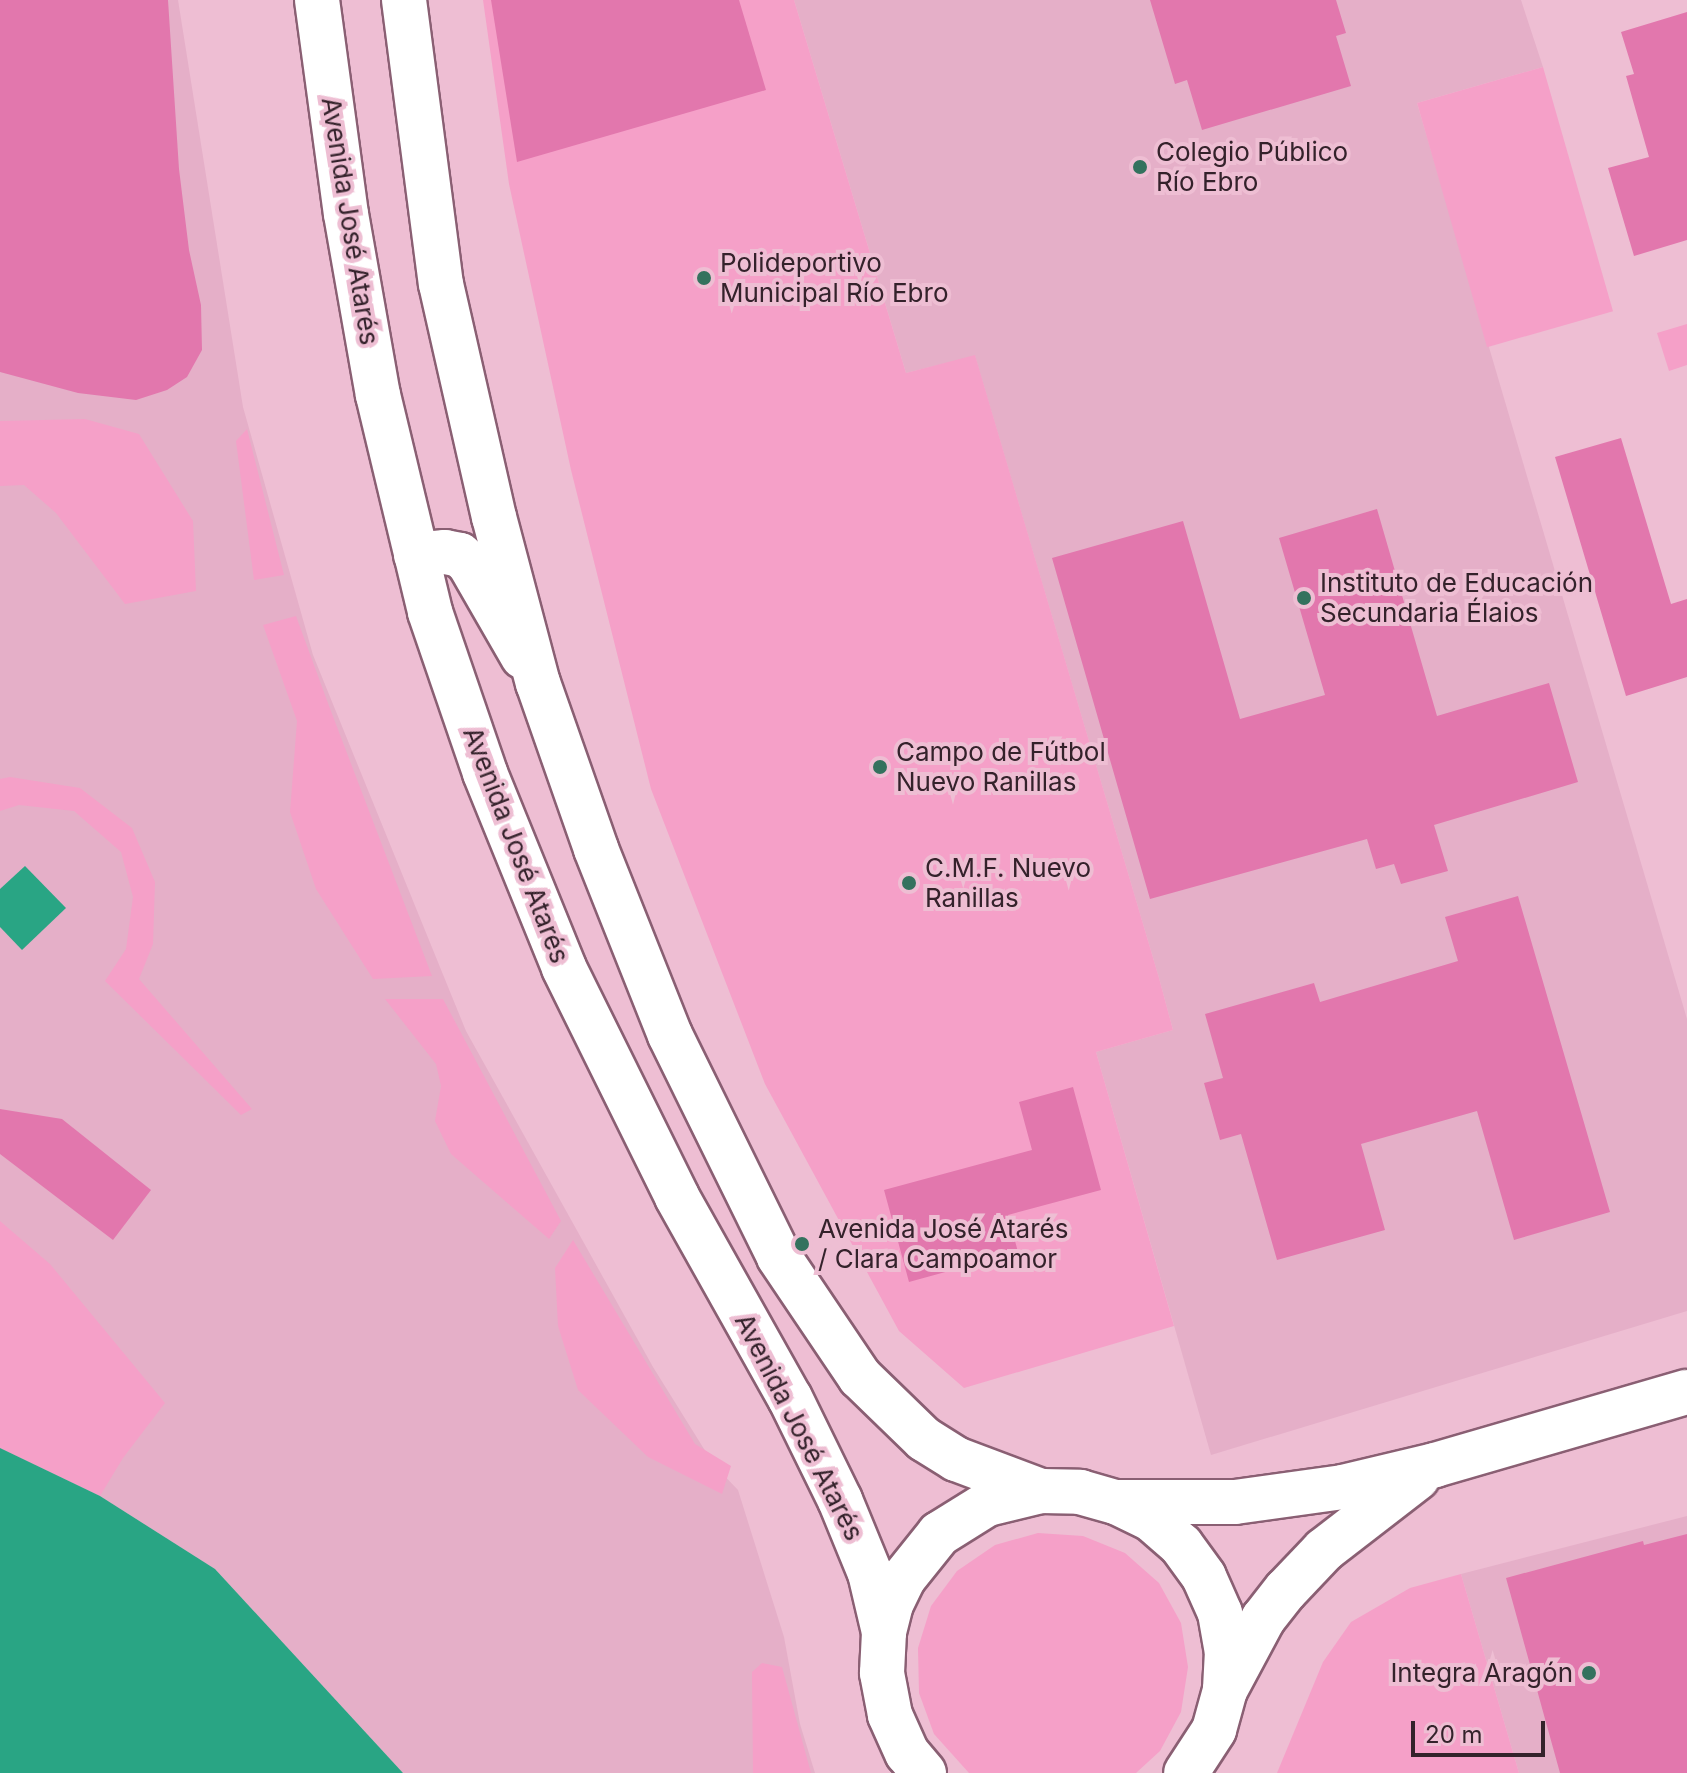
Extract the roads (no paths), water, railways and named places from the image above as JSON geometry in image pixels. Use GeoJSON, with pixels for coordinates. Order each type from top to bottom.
{"type":"FeatureCollection","features":[{"type":"Feature","properties":{"kind":"main road","name":"Avenida José Atarés"},"geometry":{"type":"LineString","coordinates":[[317,0],[346,214],[372,365],[430,612],[480,759],[564,968],[677,1197],[790,1398],[840,1500],[870,1573],[884,1632]]}},
{"type":"Feature","properties":{"kind":"main road"},"geometry":{"type":"LineString","coordinates":[[404,0],[441,284],[494,517],[538,683],[596,849],[670,1035],[779,1257],[852,1367],[904,1423],[956,1459],[1041,1491]]}},
{"type":"Feature","properties":{"kind":"main road"},"geometry":{"type":"LineString","coordinates":[[416,555],[445,552],[460,555],[469,563],[538,683]]}},
{"type":"Feature","properties":{"kind":"main road"},"geometry":{"type":"LineString","coordinates":[[1116,1502],[1235,1502],[1343,1487],[1435,1465],[1687,1392]]}},
{"type":"Feature","properties":{"kind":"main road"},"geometry":{"type":"LineString","coordinates":[[1225,1690],[1263,1619],[1295,1580],[1367,1513],[1435,1465]]}},
{"type":"Feature","properties":{"kind":"main road"},"geometry":{"type":"LineString","coordinates":[[924,1773],[907,1753],[890,1715],[882,1673],[884,1632],[903,1579],[939,1534],[987,1504],[1041,1491],[1080,1492],[1116,1502],[1151,1519],[1171,1536],[1204,1577],[1222,1625],[1227,1651],[1225,1690],[1214,1730],[1190,1770]]}},
{"type":"Feature","properties":{"kind":"place","name":"Colegio Público Río Ebro"},"geometry":{"type":"Point","coordinates":[1140,167]}},
{"type":"Feature","properties":{"kind":"place","name":"Polideportivo Municipal Río Ebro"},"geometry":{"type":"Point","coordinates":[704,278]}},
{"type":"Feature","properties":{"kind":"place","name":"Instituto de Educación Secundaria Élaios"},"geometry":{"type":"Point","coordinates":[1304,598]}},
{"type":"Feature","properties":{"kind":"place","name":"Campo de Fútbol Nuevo Ranillas"},"geometry":{"type":"Point","coordinates":[880,767]}},
{"type":"Feature","properties":{"kind":"place","name":"C.M.F. Nuevo Ranillas"},"geometry":{"type":"Point","coordinates":[909,883]}},
{"type":"Feature","properties":{"kind":"place","name":"Avenida José Atarés / Clara Campoamor"},"geometry":{"type":"Point","coordinates":[802,1244]}},
{"type":"Feature","properties":{"kind":"place","name":"Integra Aragón"},"geometry":{"type":"Point","coordinates":[1589,1673]}}]}
